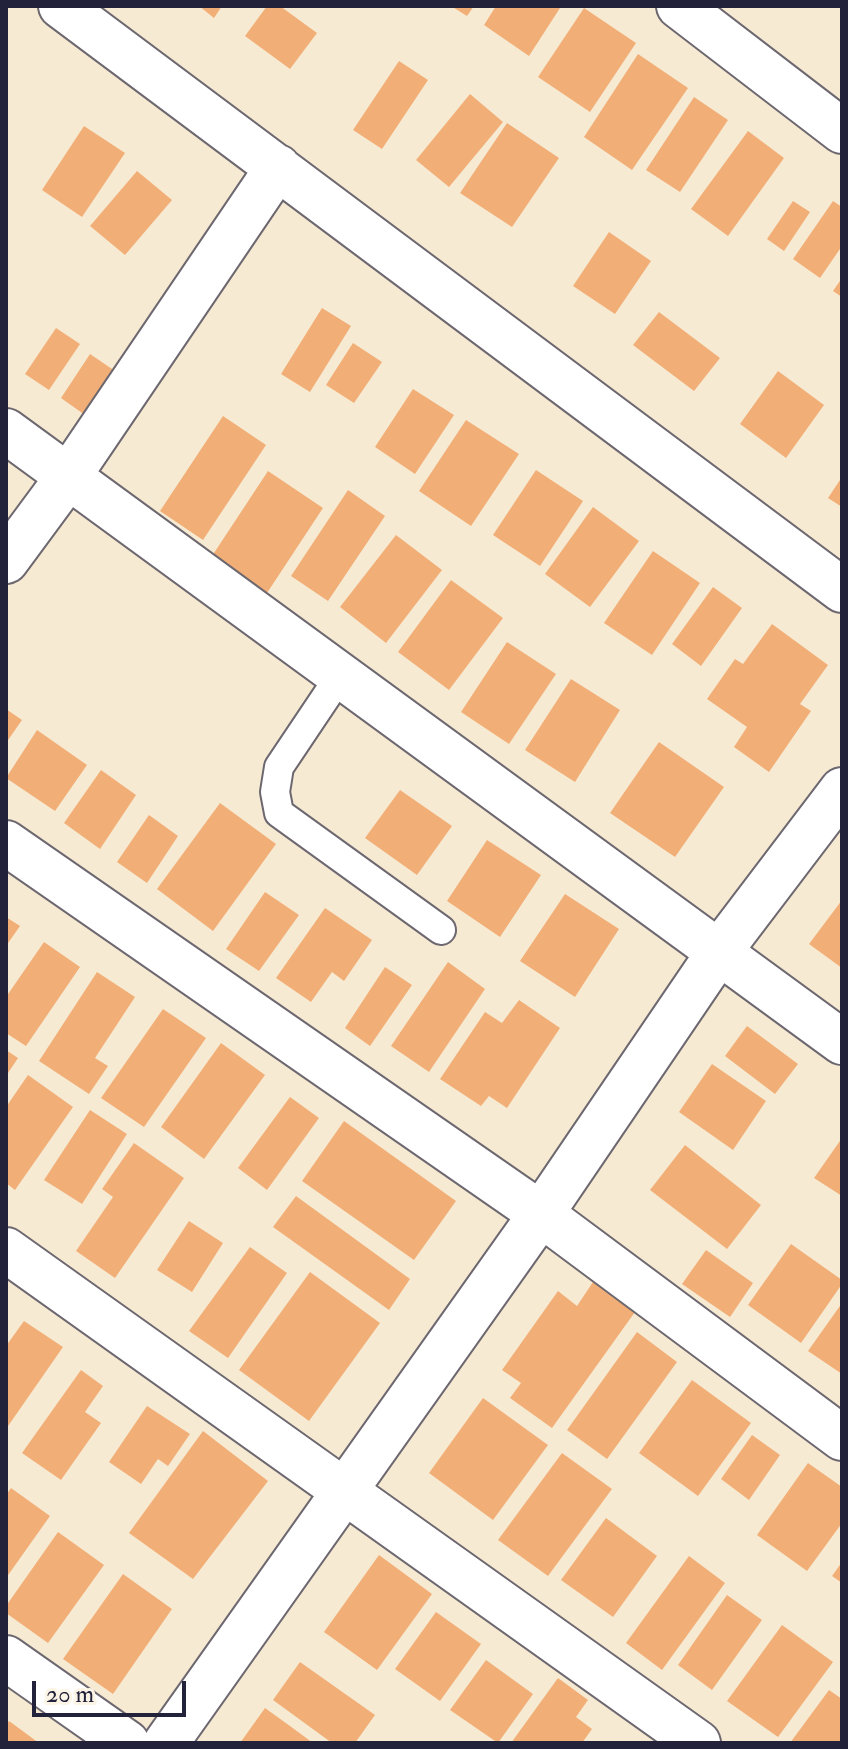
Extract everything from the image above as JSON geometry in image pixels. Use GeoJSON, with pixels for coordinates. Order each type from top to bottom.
{"type":"FeatureCollection","features":[{"type":"Feature","properties":{"kind":"street"},"geometry":{"type":"LineString","coordinates":[[61,6],[842,590]]}},
{"type":"Feature","properties":{"kind":"street"},"geometry":{"type":"LineString","coordinates":[[679,6],[842,131]]}},
{"type":"Feature","properties":{"kind":"street"},"geometry":{"type":"LineString","coordinates":[[6,561],[68,477],[278,167]]}},
{"type":"Feature","properties":{"kind":"street"},"geometry":{"type":"LineString","coordinates":[[6,431],[842,1042]]}},
{"type":"Feature","properties":{"kind":"street"},"geometry":{"type":"LineString","coordinates":[[166,1743],[541,1214],[719,952],[842,790]]}},
{"type":"Feature","properties":{"kind":"street"},"geometry":{"type":"LineString","coordinates":[[6,843],[541,1214],[842,1438]]}},
{"type":"Feature","properties":{"kind":"street"},"geometry":{"type":"LineString","coordinates":[[6,1250],[698,1743]]}},
{"type":"Feature","properties":{"kind":"street"},"geometry":{"type":"LineString","coordinates":[[6,1658],[127,1743]]}},
{"type":"Feature","properties":{"kind":"lane"},"geometry":{"type":"LineString","coordinates":[[340,676],[279,767],[275,792],[279,813],[441,930]]}},
{"type":"Feature","properties":{"kind":"building"},"geometry":{"type":"Polygon","coordinates":[[[199,6],[222,6],[214,18],[199,6]]]}},
{"type":"Feature","properties":{"kind":"building"},"geometry":{"type":"Polygon","coordinates":[[[267,6],[280,6],[317,33],[290,69],[245,36],[267,6]]]}},
{"type":"Feature","properties":{"kind":"building"},"geometry":{"type":"Polygon","coordinates":[[[451,6],[474,6],[467,16],[451,6]]]}},
{"type":"Feature","properties":{"kind":"building"},"geometry":{"type":"Polygon","coordinates":[[[496,6],[560,8],[529,56],[484,25],[496,6]]]}},
{"type":"Feature","properties":{"kind":"building"},"geometry":{"type":"Polygon","coordinates":[[[584,8],[636,43],[590,112],[538,77],[584,8]]]}},
{"type":"Feature","properties":{"kind":"building"},"geometry":{"type":"Polygon","coordinates":[[[638,54],[688,88],[632,170],[584,137],[638,54]]]}},
{"type":"Feature","properties":{"kind":"building"},"geometry":{"type":"Polygon","coordinates":[[[399,61],[428,80],[382,149],[353,130],[399,61]]]}},
{"type":"Feature","properties":{"kind":"building"},"geometry":{"type":"Polygon","coordinates":[[[470,94],[503,122],[449,187],[416,160],[470,94]]]}},
{"type":"Feature","properties":{"kind":"building"},"geometry":{"type":"Polygon","coordinates":[[[694,97],[728,120],[680,192],[646,170],[694,97]]]}},
{"type":"Feature","properties":{"kind":"building"},"geometry":{"type":"Polygon","coordinates":[[[507,123],[559,158],[512,227],[460,193],[507,123]]]}},
{"type":"Feature","properties":{"kind":"building"},"geometry":{"type":"Polygon","coordinates":[[[84,126],[125,153],[82,217],[42,190],[84,126]]]}},
{"type":"Feature","properties":{"kind":"building"},"geometry":{"type":"Polygon","coordinates":[[[748,131],[784,158],[728,236],[691,209],[748,131]]]}},
{"type":"Feature","properties":{"kind":"building"},"geometry":{"type":"Polygon","coordinates":[[[137,171],[172,200],[125,255],[90,226],[137,171]]]}},
{"type":"Feature","properties":{"kind":"building"},"geometry":{"type":"Polygon","coordinates":[[[793,201],[810,212],[784,251],[767,239],[793,201]]]}},
{"type":"Feature","properties":{"kind":"building"},"geometry":{"type":"Polygon","coordinates":[[[833,201],[842,207],[842,246],[820,278],[793,259],[833,201]]]}},
{"type":"Feature","properties":{"kind":"building"},"geometry":{"type":"Polygon","coordinates":[[[609,232],[651,261],[615,314],[573,286],[609,232]]]}},
{"type":"Feature","properties":{"kind":"building"},"geometry":{"type":"Polygon","coordinates":[[[842,278],[842,297],[833,291],[842,278]]]}},
{"type":"Feature","properties":{"kind":"building"},"geometry":{"type":"Polygon","coordinates":[[[322,308],[351,326],[310,392],[281,374],[322,308]]]}},
{"type":"Feature","properties":{"kind":"building"},"geometry":{"type":"Polygon","coordinates":[[[659,312],[720,358],[694,391],[633,345],[659,312]]]}},
{"type":"Feature","properties":{"kind":"building"},"geometry":{"type":"Polygon","coordinates":[[[56,328],[80,344],[49,390],[25,374],[56,328]]]}},
{"type":"Feature","properties":{"kind":"building"},"geometry":{"type":"Polygon","coordinates":[[[353,343],[382,362],[354,403],[326,385],[353,343]]]}},
{"type":"Feature","properties":{"kind":"building"},"geometry":{"type":"Polygon","coordinates":[[[90,354],[115,371],[85,415],[61,398],[90,354]]]}},
{"type":"Feature","properties":{"kind":"building"},"geometry":{"type":"Polygon","coordinates":[[[778,371],[824,405],[786,458],[740,424],[778,371]]]}},
{"type":"Feature","properties":{"kind":"building"},"geometry":{"type":"Polygon","coordinates":[[[413,389],[454,415],[415,474],[375,447],[413,389]]]}},
{"type":"Feature","properties":{"kind":"building"},"geometry":{"type":"Polygon","coordinates":[[[223,416],[266,445],[203,540],[160,511],[223,416]]]}},
{"type":"Feature","properties":{"kind":"building"},"geometry":{"type":"Polygon","coordinates":[[[466,420],[519,454],[471,526],[419,491],[466,420]]]}},
{"type":"Feature","properties":{"kind":"building"},"geometry":{"type":"Polygon","coordinates":[[[536,470],[583,501],[540,566],[493,535],[536,470]]]}},
{"type":"Feature","properties":{"kind":"building"},"geometry":{"type":"Polygon","coordinates":[[[268,471],[323,508],[267,593],[212,556],[268,471]]]}},
{"type":"Feature","properties":{"kind":"building"},"geometry":{"type":"Polygon","coordinates":[[[842,477],[842,507],[828,498],[842,477]]]}},
{"type":"Feature","properties":{"kind":"building"},"geometry":{"type":"Polygon","coordinates":[[[348,490],[385,516],[328,601],[291,576],[348,490]]]}},
{"type":"Feature","properties":{"kind":"building"},"geometry":{"type":"Polygon","coordinates":[[[593,507],[639,541],[590,607],[545,574],[593,507]]]}},
{"type":"Feature","properties":{"kind":"building"},"geometry":{"type":"Polygon","coordinates":[[[396,535],[442,570],[386,643],[340,607],[396,535]]]}},
{"type":"Feature","properties":{"kind":"building"},"geometry":{"type":"Polygon","coordinates":[[[653,551],[700,583],[652,655],[604,623],[653,551]]]}},
{"type":"Feature","properties":{"kind":"building"},"geometry":{"type":"Polygon","coordinates":[[[451,580],[503,618],[449,690],[398,652],[451,580]]]}},
{"type":"Feature","properties":{"kind":"building"},"geometry":{"type":"Polygon","coordinates":[[[713,587],[742,608],[701,666],[672,644],[713,587]]]}},
{"type":"Feature","properties":{"kind":"building"},"geometry":{"type":"Polygon","coordinates":[[[772,624],[828,665],[800,704],[811,711],[769,772],[734,747],[747,727],[707,699],[735,659],[743,664],[772,624]]]}},
{"type":"Feature","properties":{"kind":"building"},"geometry":{"type":"Polygon","coordinates":[[[507,642],[556,674],[509,744],[461,712],[507,642]]]}},
{"type":"Feature","properties":{"kind":"building"},"geometry":{"type":"Polygon","coordinates":[[[571,679],[620,710],[575,782],[525,750],[571,679]]]}},
{"type":"Feature","properties":{"kind":"building"},"geometry":{"type":"Polygon","coordinates":[[[6,709],[22,720],[6,743],[6,709]]]}},
{"type":"Feature","properties":{"kind":"building"},"geometry":{"type":"Polygon","coordinates":[[[37,730],[87,765],[55,811],[6,778],[37,730]]]}},
{"type":"Feature","properties":{"kind":"building"},"geometry":{"type":"Polygon","coordinates":[[[659,742],[724,787],[675,857],[610,813],[659,742]]]}},
{"type":"Feature","properties":{"kind":"building"},"geometry":{"type":"Polygon","coordinates":[[[101,770],[136,795],[100,849],[64,823],[101,770]]]}},
{"type":"Feature","properties":{"kind":"building"},"geometry":{"type":"Polygon","coordinates":[[[400,790],[452,826],[417,875],[365,838],[400,790]]]}},
{"type":"Feature","properties":{"kind":"building"},"geometry":{"type":"Polygon","coordinates":[[[220,803],[276,844],[213,931],[157,889],[220,803]]]}},
{"type":"Feature","properties":{"kind":"building"},"geometry":{"type":"Polygon","coordinates":[[[149,815],[178,836],[147,883],[117,862],[149,815]]]}},
{"type":"Feature","properties":{"kind":"building"},"geometry":{"type":"Polygon","coordinates":[[[487,840],[541,875],[500,937],[447,901],[487,840]]]}},
{"type":"Feature","properties":{"kind":"building"},"geometry":{"type":"Polygon","coordinates":[[[265,892],[299,915],[259,971],[226,949],[265,892]]]}},
{"type":"Feature","properties":{"kind":"building"},"geometry":{"type":"Polygon","coordinates":[[[565,894],[619,929],[575,997],[520,961],[565,894]]]}},
{"type":"Feature","properties":{"kind":"building"},"geometry":{"type":"Polygon","coordinates":[[[842,900],[842,968],[809,944],[842,900]]]}},
{"type":"Feature","properties":{"kind":"building"},"geometry":{"type":"Polygon","coordinates":[[[325,908],[372,940],[344,981],[332,972],[311,1002],[276,978],[325,908]]]}},
{"type":"Feature","properties":{"kind":"building"},"geometry":{"type":"Polygon","coordinates":[[[6,917],[20,926],[6,946],[6,917]]]}},
{"type":"Feature","properties":{"kind":"building"},"geometry":{"type":"Polygon","coordinates":[[[44,942],[80,967],[26,1046],[6,1033],[6,997],[44,942]]]}},
{"type":"Feature","properties":{"kind":"building"},"geometry":{"type":"Polygon","coordinates":[[[448,962],[485,989],[429,1072],[391,1046],[448,962]]]}},
{"type":"Feature","properties":{"kind":"building"},"geometry":{"type":"Polygon","coordinates":[[[385,967],[412,985],[370,1046],[345,1028],[385,967]]]}},
{"type":"Feature","properties":{"kind":"building"},"geometry":{"type":"Polygon","coordinates":[[[97,972],[135,997],[95,1058],[108,1066],[89,1094],[39,1061],[97,972]]]}},
{"type":"Feature","properties":{"kind":"building"},"geometry":{"type":"Polygon","coordinates":[[[519,1000],[560,1028],[507,1108],[489,1096],[481,1106],[440,1079],[485,1012],[502,1023],[519,1000]]]}},
{"type":"Feature","properties":{"kind":"building"},"geometry":{"type":"Polygon","coordinates":[[[163,1009],[206,1038],[144,1127],[101,1098],[163,1009]]]}},
{"type":"Feature","properties":{"kind":"building"},"geometry":{"type":"Polygon","coordinates":[[[747,1026],[798,1064],[775,1094],[725,1056],[747,1026]]]}},
{"type":"Feature","properties":{"kind":"building"},"geometry":{"type":"Polygon","coordinates":[[[221,1043],[265,1075],[204,1159],[161,1127],[221,1043]]]}},
{"type":"Feature","properties":{"kind":"building"},"geometry":{"type":"Polygon","coordinates":[[[6,1050],[18,1058],[6,1076],[6,1050]]]}},
{"type":"Feature","properties":{"kind":"building"},"geometry":{"type":"Polygon","coordinates":[[[712,1064],[766,1101],[733,1150],[679,1112],[712,1064]]]}},
{"type":"Feature","properties":{"kind":"building"},"geometry":{"type":"Polygon","coordinates":[[[28,1075],[73,1107],[15,1190],[6,1183],[6,1107],[28,1075]]]}},
{"type":"Feature","properties":{"kind":"building"},"geometry":{"type":"Polygon","coordinates":[[[290,1097],[319,1118],[267,1190],[238,1168],[290,1097]]]}},
{"type":"Feature","properties":{"kind":"building"},"geometry":{"type":"Polygon","coordinates":[[[90,1110],[127,1134],[82,1204],[44,1180],[90,1110]]]}},
{"type":"Feature","properties":{"kind":"building"},"geometry":{"type":"Polygon","coordinates":[[[344,1121],[456,1201],[414,1260],[302,1181],[344,1121]]]}},
{"type":"Feature","properties":{"kind":"building"},"geometry":{"type":"Polygon","coordinates":[[[842,1138],[842,1196],[814,1178],[842,1138]]]}},
{"type":"Feature","properties":{"kind":"building"},"geometry":{"type":"Polygon","coordinates":[[[134,1143],[184,1178],[115,1278],[76,1251],[113,1197],[102,1189],[134,1143]]]}},
{"type":"Feature","properties":{"kind":"building"},"geometry":{"type":"Polygon","coordinates":[[[685,1145],[761,1205],[727,1249],[650,1190],[685,1145]]]}},
{"type":"Feature","properties":{"kind":"building"},"geometry":{"type":"Polygon","coordinates":[[[296,1196],[410,1279],[389,1310],[273,1227],[296,1196]]]}},
{"type":"Feature","properties":{"kind":"building"},"geometry":{"type":"Polygon","coordinates":[[[189,1221],[223,1243],[192,1292],[157,1270],[189,1221]]]}},
{"type":"Feature","properties":{"kind":"building"},"geometry":{"type":"Polygon","coordinates":[[[791,1244],[842,1280],[801,1343],[748,1305],[791,1244]]]}},
{"type":"Feature","properties":{"kind":"building"},"geometry":{"type":"Polygon","coordinates":[[[250,1247],[287,1273],[228,1358],[189,1331],[250,1247]]]}},
{"type":"Feature","properties":{"kind":"building"},"geometry":{"type":"Polygon","coordinates":[[[706,1250],[753,1283],[730,1317],[682,1284],[706,1250]]]}},
{"type":"Feature","properties":{"kind":"building"},"geometry":{"type":"Polygon","coordinates":[[[310,1272],[380,1323],[309,1421],[239,1370],[310,1272]]]}},
{"type":"Feature","properties":{"kind":"building"},"geometry":{"type":"Polygon","coordinates":[[[593,1282],[635,1312],[552,1428],[510,1398],[521,1383],[502,1370],[558,1291],[577,1306],[593,1282]]]}},
{"type":"Feature","properties":{"kind":"building"},"geometry":{"type":"Polygon","coordinates":[[[842,1303],[842,1374],[808,1351],[842,1303]]]}},
{"type":"Feature","properties":{"kind":"building"},"geometry":{"type":"Polygon","coordinates":[[[24,1321],[63,1347],[6,1429],[6,1346],[24,1321]]]}},
{"type":"Feature","properties":{"kind":"building"},"geometry":{"type":"Polygon","coordinates":[[[637,1332],[677,1362],[607,1459],[567,1430],[637,1332]]]}},
{"type":"Feature","properties":{"kind":"building"},"geometry":{"type":"Polygon","coordinates":[[[81,1370],[103,1386],[85,1412],[101,1423],[61,1480],[22,1453],[81,1370]]]}},
{"type":"Feature","properties":{"kind":"building"},"geometry":{"type":"Polygon","coordinates":[[[692,1380],[751,1423],[698,1496],[639,1453],[692,1380]]]}},
{"type":"Feature","properties":{"kind":"building"},"geometry":{"type":"Polygon","coordinates":[[[483,1398],[548,1445],[493,1520],[429,1473],[483,1398]]]}},
{"type":"Feature","properties":{"kind":"building"},"geometry":{"type":"Polygon","coordinates":[[[147,1406],[190,1434],[168,1466],[158,1459],[141,1484],[109,1462],[147,1406]]]}},
{"type":"Feature","properties":{"kind":"building"},"geometry":{"type":"Polygon","coordinates":[[[203,1431],[268,1481],[193,1579],[129,1533],[203,1431]]]}},
{"type":"Feature","properties":{"kind":"building"},"geometry":{"type":"Polygon","coordinates":[[[752,1435],[780,1455],[749,1500],[721,1479],[752,1435]]]}},
{"type":"Feature","properties":{"kind":"building"},"geometry":{"type":"Polygon","coordinates":[[[562,1453],[612,1489],[548,1576],[498,1540],[562,1453]]]}},
{"type":"Feature","properties":{"kind":"building"},"geometry":{"type":"Polygon","coordinates":[[[808,1463],[842,1487],[842,1523],[807,1571],[757,1535],[808,1463]]]}},
{"type":"Feature","properties":{"kind":"building"},"geometry":{"type":"Polygon","coordinates":[[[11,1488],[50,1516],[6,1578],[6,1495],[11,1488]]]}},
{"type":"Feature","properties":{"kind":"building"},"geometry":{"type":"Polygon","coordinates":[[[606,1518],[657,1556],[613,1617],[561,1580],[606,1518]]]}},
{"type":"Feature","properties":{"kind":"building"},"geometry":{"type":"Polygon","coordinates":[[[58,1532],[104,1565],[48,1643],[6,1613],[6,1606],[58,1532]]]}},
{"type":"Feature","properties":{"kind":"building"},"geometry":{"type":"Polygon","coordinates":[[[379,1555],[432,1594],[377,1670],[324,1632],[379,1555]]]}},
{"type":"Feature","properties":{"kind":"building"},"geometry":{"type":"Polygon","coordinates":[[[689,1556],[725,1583],[662,1670],[626,1643],[689,1556]]]}},
{"type":"Feature","properties":{"kind":"building"},"geometry":{"type":"Polygon","coordinates":[[[842,1562],[842,1583],[832,1576],[842,1562]]]}},
{"type":"Feature","properties":{"kind":"building"},"geometry":{"type":"Polygon","coordinates":[[[123,1574],[172,1609],[113,1694],[63,1659],[123,1574]]]}},
{"type":"Feature","properties":{"kind":"building"},"geometry":{"type":"Polygon","coordinates":[[[727,1595],[762,1620],[712,1690],[678,1665],[727,1595]]]}},
{"type":"Feature","properties":{"kind":"building"},"geometry":{"type":"Polygon","coordinates":[[[436,1612],[481,1644],[440,1701],[395,1669],[436,1612]]]}},
{"type":"Feature","properties":{"kind":"building"},"geometry":{"type":"Polygon","coordinates":[[[782,1625],[833,1662],[778,1737],[727,1701],[782,1625]]]}},
{"type":"Feature","properties":{"kind":"building"},"geometry":{"type":"Polygon","coordinates":[[[486,1660],[533,1694],[498,1743],[450,1710],[486,1660]]]}},
{"type":"Feature","properties":{"kind":"building"},"geometry":{"type":"Polygon","coordinates":[[[300,1662],[375,1715],[355,1743],[332,1743],[273,1700],[300,1662]]]}},
{"type":"Feature","properties":{"kind":"building"},"geometry":{"type":"Polygon","coordinates":[[[558,1678],[588,1700],[576,1717],[592,1729],[582,1743],[511,1743],[558,1678]]]}},
{"type":"Feature","properties":{"kind":"building"},"geometry":{"type":"Polygon","coordinates":[[[829,1690],[842,1699],[842,1743],[790,1743],[829,1690]]]}},
{"type":"Feature","properties":{"kind":"building"},"geometry":{"type":"Polygon","coordinates":[[[265,1708],[290,1726],[313,1743],[240,1743],[265,1708]]]}},
{"type":"Feature","properties":{"kind":"building"},"geometry":{"type":"Polygon","coordinates":[[[9,1721],[39,1743],[6,1743],[6,1725],[9,1721]]]}}]}
